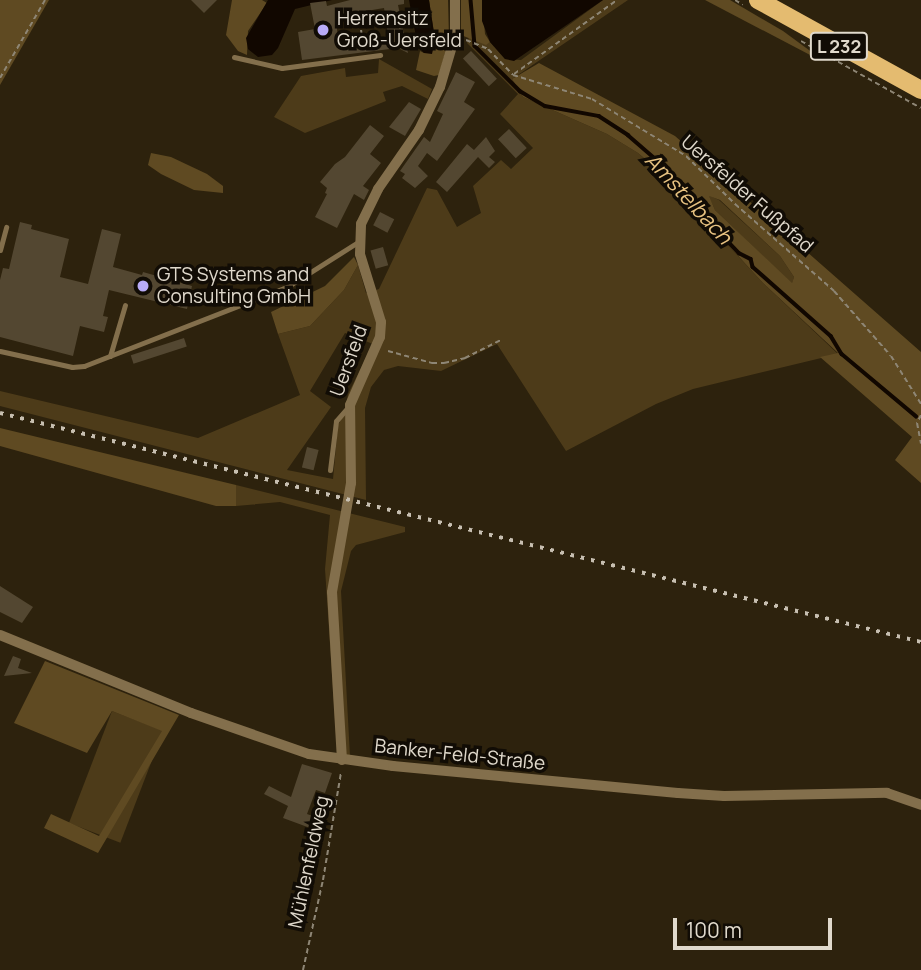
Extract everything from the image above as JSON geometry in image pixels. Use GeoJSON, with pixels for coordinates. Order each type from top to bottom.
{"type":"FeatureCollection","features":[{"type":"Feature","properties":{"kind":"main road","name":"L 232"},"geometry":{"type":"LineString","coordinates":[[758,0],[921,90]]}},
{"type":"Feature","properties":{"kind":"street"},"geometry":{"type":"LineString","coordinates":[[358,242],[361,224],[370,203],[419,130],[440,87],[455,36],[455,0]]}},
{"type":"Feature","properties":{"kind":"street","name":"Uersfeld"},"geometry":{"type":"LineString","coordinates":[[342,760],[332,592],[351,483],[350,405],[380,337],[379,310],[358,242]]}},
{"type":"Feature","properties":{"kind":"street","name":"Banker-Feld-Straße"},"geometry":{"type":"LineString","coordinates":[[0,635],[191,713],[309,754],[342,760],[701,795],[887,793],[921,805]]}},
{"type":"Feature","properties":{"kind":"lane"},"geometry":{"type":"LineString","coordinates":[[234,57],[282,68],[380,55]]}},
{"type":"Feature","properties":{"kind":"lane"},"geometry":{"type":"LineString","coordinates":[[0,250],[6,227]]}},
{"type":"Feature","properties":{"kind":"lane"},"geometry":{"type":"LineString","coordinates":[[0,351],[72,366],[110,356],[287,288],[358,242]]}},
{"type":"Feature","properties":{"kind":"lane"},"geometry":{"type":"LineString","coordinates":[[110,356],[125,305]]}},
{"type":"Feature","properties":{"kind":"lane"},"geometry":{"type":"LineString","coordinates":[[330,470],[336,421],[350,405]]}},
{"type":"Feature","properties":{"kind":"path"},"geometry":{"type":"LineString","coordinates":[[0,78],[45,0]]}},
{"type":"Feature","properties":{"kind":"path"},"geometry":{"type":"LineString","coordinates":[[513,75],[617,0]]}},
{"type":"Feature","properties":{"kind":"path"},"geometry":{"type":"LineString","coordinates":[[359,13],[362,36]]}},
{"type":"Feature","properties":{"kind":"path","name":"Uersfelder Fußpfad"},"geometry":{"type":"LineString","coordinates":[[475,43],[488,49],[513,75],[592,99],[686,156],[735,204],[834,291],[891,356],[921,404]]}},
{"type":"Feature","properties":{"kind":"path"},"geometry":{"type":"LineString","coordinates":[[376,348],[432,363],[444,363],[465,358],[503,339]]}},
{"type":"Feature","properties":{"kind":"path"},"geometry":{"type":"LineString","coordinates":[[921,415],[917,423],[921,444]]}},
{"type":"Feature","properties":{"kind":"path","name":"Mühlenfeldweg"},"geometry":{"type":"LineString","coordinates":[[303,970],[330,846],[342,760]]}},
{"type":"Feature","properties":{"kind":"shaded area"},"geometry":{"type":"Polygon","coordinates":[[[0,0],[49,0],[0,85],[0,0]]]}},
{"type":"Feature","properties":{"kind":"shaded area"},"geometry":{"type":"Polygon","coordinates":[[[232,0],[262,0],[267,3],[248,31],[247,55],[238,51],[226,35],[232,0]]]}},
{"type":"Feature","properties":{"kind":"shaded area"},"geometry":{"type":"Polygon","coordinates":[[[268,0],[332,0],[295,9],[278,48],[272,55],[258,57],[248,49],[246,38],[268,0]]]}},
{"type":"Feature","properties":{"kind":"shaded area"},"geometry":{"type":"Polygon","coordinates":[[[409,0],[429,0],[435,40],[432,54],[424,53],[418,47],[409,0]]]}},
{"type":"Feature","properties":{"kind":"shaded area"},"geometry":{"type":"Polygon","coordinates":[[[429,0],[448,0],[449,38],[439,75],[434,76],[416,70],[420,51],[424,53],[435,39],[429,0]]]}},
{"type":"Feature","properties":{"kind":"shaded area"},"geometry":{"type":"Polygon","coordinates":[[[461,0],[482,0],[485,34],[490,42],[486,45],[461,35],[461,0]]]}},
{"type":"Feature","properties":{"kind":"shaded area"},"geometry":{"type":"Polygon","coordinates":[[[482,0],[603,0],[514,61],[505,59],[490,42],[482,21],[482,0]]]}},
{"type":"Feature","properties":{"kind":"shaded area"},"geometry":{"type":"Polygon","coordinates":[[[603,0],[628,0],[512,79],[523,97],[607,134],[638,153],[664,176],[763,283],[838,354],[693,389],[656,404],[566,451],[497,344],[441,371],[398,366],[384,370],[371,387],[365,408],[366,500],[0,406],[0,391],[198,438],[300,395],[278,334],[310,326],[344,290],[358,265],[366,293],[379,289],[427,188],[437,190],[457,227],[481,213],[473,186],[501,160],[511,169],[533,148],[500,114],[518,94],[467,43],[469,37],[486,44],[490,42],[505,59],[521,60],[603,0]],[[345,333],[310,391],[331,407],[287,470],[333,479],[338,425],[345,412],[348,394],[373,344],[345,333]]]}},
{"type":"Feature","properties":{"kind":"shaded area"},"geometry":{"type":"Polygon","coordinates":[[[705,0],[730,0],[783,31],[813,53],[812,56],[705,0]]]}},
{"type":"Feature","properties":{"kind":"shaded area"},"geometry":{"type":"Polygon","coordinates":[[[379,59],[432,89],[428,99],[402,86],[383,92],[386,101],[305,133],[274,117],[301,76],[345,68],[346,77],[378,73],[379,59]]]}},
{"type":"Feature","properties":{"kind":"shaded area"},"geometry":{"type":"Polygon","coordinates":[[[539,63],[675,136],[921,352],[921,483],[895,460],[912,437],[820,357],[838,353],[763,283],[664,175],[638,153],[607,134],[523,97],[512,79],[539,63]],[[709,196],[715,210],[792,283],[794,277],[780,256],[720,200],[709,196]]]}},
{"type":"Feature","properties":{"kind":"shaded area"},"geometry":{"type":"Polygon","coordinates":[[[151,153],[171,157],[207,174],[223,186],[223,193],[194,190],[161,174],[148,165],[151,153]]]}},
{"type":"Feature","properties":{"kind":"shaded area"},"geometry":{"type":"Polygon","coordinates":[[[708,195],[719,200],[780,256],[794,277],[792,284],[715,210],[708,195]]]}},
{"type":"Feature","properties":{"kind":"shaded area"},"geometry":{"type":"Polygon","coordinates":[[[354,257],[358,265],[344,290],[310,326],[278,334],[271,312],[325,286],[354,257]]]}},
{"type":"Feature","properties":{"kind":"shaded area"},"geometry":{"type":"Polygon","coordinates":[[[0,428],[236,485],[236,506],[216,506],[0,446],[0,428]]]}},
{"type":"Feature","properties":{"kind":"shaded area"},"geometry":{"type":"Polygon","coordinates":[[[236,485],[405,527],[405,532],[356,545],[351,551],[341,591],[350,756],[337,750],[325,569],[330,515],[280,502],[236,506],[236,485]]]}},
{"type":"Feature","properties":{"kind":"shaded area"},"geometry":{"type":"Polygon","coordinates":[[[45,661],[179,715],[98,853],[44,828],[51,814],[99,836],[162,731],[112,711],[87,753],[14,723],[45,661]]]}},
{"type":"Feature","properties":{"kind":"shaded area"},"geometry":{"type":"Polygon","coordinates":[[[112,711],[163,731],[120,843],[69,823],[112,711]]]}},
{"type":"Feature","properties":{"kind":"building"},"geometry":{"type":"Polygon","coordinates":[[[191,0],[217,0],[204,13],[191,0]]]}},
{"type":"Feature","properties":{"kind":"building","name":"Herrensitz Groß-Uersfeld"},"geometry":{"type":"Polygon","coordinates":[[[350,0],[404,0],[404,4],[398,5],[408,53],[398,48],[302,60],[298,32],[315,29],[310,3],[326,1],[327,6],[350,0]],[[384,8],[343,15],[344,18],[336,20],[339,47],[388,36],[384,8]]]}},
{"type":"Feature","properties":{"kind":"building"},"geometry":{"type":"Polygon","coordinates":[[[471,51],[497,79],[489,86],[463,59],[471,51]]]}},
{"type":"Feature","properties":{"kind":"building"},"geometry":{"type":"Polygon","coordinates":[[[456,72],[475,82],[464,102],[475,109],[437,161],[427,153],[418,166],[428,176],[415,188],[402,178],[405,174],[400,171],[424,137],[430,142],[443,114],[437,111],[456,72]]]}},
{"type":"Feature","properties":{"kind":"building"},"geometry":{"type":"Polygon","coordinates":[[[409,102],[421,109],[405,136],[389,127],[409,102]]]}},
{"type":"Feature","properties":{"kind":"building"},"geometry":{"type":"Polygon","coordinates":[[[370,125],[384,136],[370,154],[381,163],[363,186],[369,190],[364,200],[354,194],[337,228],[315,217],[327,194],[327,188],[320,182],[335,164],[345,157],[370,125]]]}},
{"type":"Feature","properties":{"kind":"building"},"geometry":{"type":"Polygon","coordinates":[[[509,129],[527,148],[516,158],[498,139],[509,129]]]}},
{"type":"Feature","properties":{"kind":"building"},"geometry":{"type":"Polygon","coordinates":[[[486,137],[495,151],[489,157],[495,162],[489,168],[478,157],[447,192],[436,182],[467,144],[474,150],[486,137]]]}},
{"type":"Feature","properties":{"kind":"building"},"geometry":{"type":"Polygon","coordinates":[[[380,212],[394,219],[387,233],[373,225],[380,212]]]}},
{"type":"Feature","properties":{"kind":"building"},"geometry":{"type":"Polygon","coordinates":[[[20,222],[32,225],[31,229],[69,239],[60,277],[88,284],[102,229],[121,234],[113,267],[142,275],[143,272],[192,286],[187,309],[109,290],[103,316],[108,317],[104,332],[80,326],[73,356],[0,337],[0,280],[3,268],[9,269],[20,222]]]}},
{"type":"Feature","properties":{"kind":"building"},"geometry":{"type":"Polygon","coordinates":[[[383,247],[388,265],[376,269],[371,251],[383,247]]]}},
{"type":"Feature","properties":{"kind":"building"},"geometry":{"type":"Polygon","coordinates":[[[184,338],[187,347],[134,364],[131,355],[184,338]]]}},
{"type":"Feature","properties":{"kind":"building"},"geometry":{"type":"Polygon","coordinates":[[[307,447],[319,450],[314,470],[302,467],[307,447]]]}},
{"type":"Feature","properties":{"kind":"building"},"geometry":{"type":"Polygon","coordinates":[[[0,586],[33,607],[22,623],[0,612],[0,586]]]}},
{"type":"Feature","properties":{"kind":"building"},"geometry":{"type":"Polygon","coordinates":[[[13,656],[21,659],[18,668],[32,673],[4,676],[13,656]]]}},
{"type":"Feature","properties":{"kind":"building"},"geometry":{"type":"Polygon","coordinates":[[[302,764],[332,773],[325,793],[316,790],[307,814],[324,820],[321,832],[283,818],[288,806],[264,794],[269,786],[291,797],[302,764]]]}},
{"type":"Feature","properties":{"kind":"waterway","name":"Amstelbach"},"geometry":{"type":"LineString","coordinates":[[471,0],[475,46],[520,91],[545,106],[599,116],[628,135],[658,161],[685,196],[739,253],[751,259],[753,267],[831,336],[842,354],[916,416]]}},
{"type":"Feature","properties":{"kind":"railway"},"geometry":{"type":"LineString","coordinates":[[0,413],[921,642]]}},
{"type":"Feature","properties":{"kind":"place","name":"Herrensitz Groß-Uersfeld"},"geometry":{"type":"Point","coordinates":[323,30]}},
{"type":"Feature","properties":{"kind":"place","name":"GTS Systems and Consulting GmbH"},"geometry":{"type":"Point","coordinates":[143,286]}}]}
